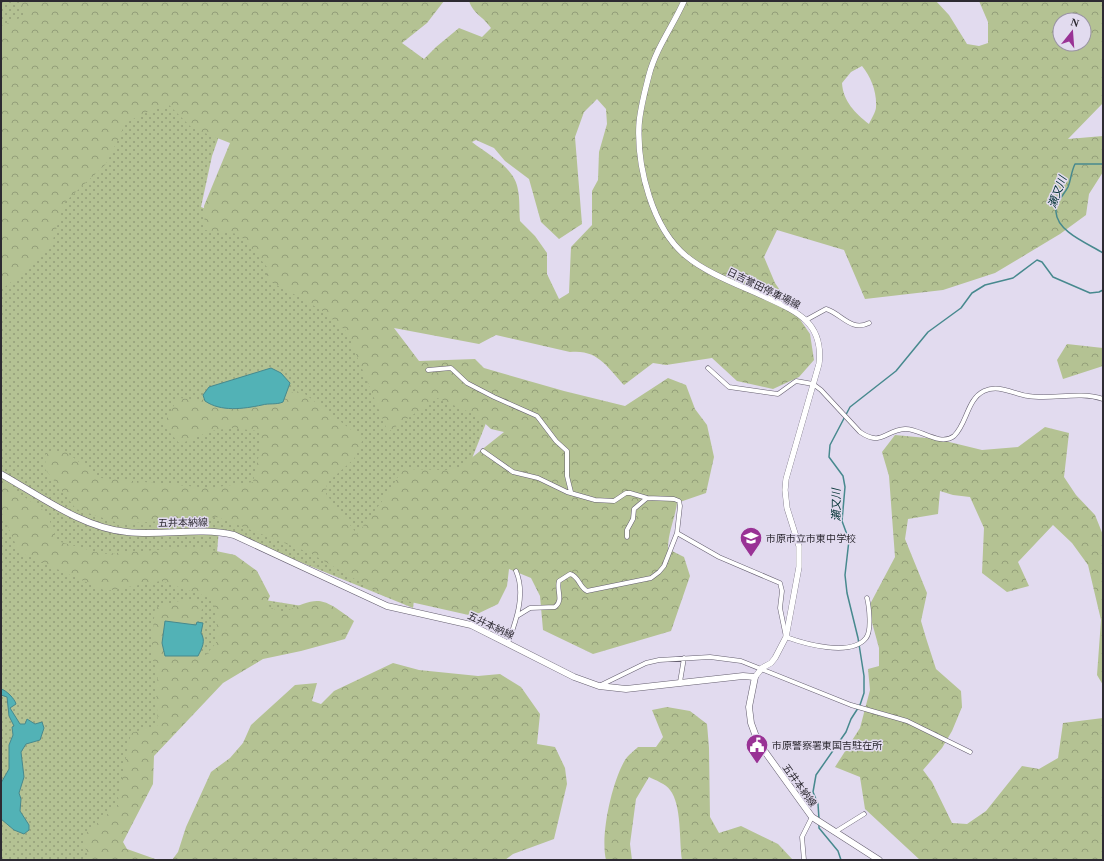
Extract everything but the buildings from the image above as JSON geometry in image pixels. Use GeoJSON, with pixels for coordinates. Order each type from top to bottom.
{"type":"FeatureCollection","features":[{"type":"Feature","properties":{"kind":"main road","name":"日吉誉田停車場線"},"geometry":{"type":"LineString","coordinates":[[684,1],[651,66],[640,118],[639,146],[650,200],[669,238],[686,256],[722,277],[791,309],[806,320],[813,329],[820,345],[819,364],[786,479],[785,490],[787,508],[799,546],[799,567],[786,637],[771,663],[762,668],[755,677]]}},
{"type":"Feature","properties":{"kind":"main road","name":"五井本納線"},"geometry":{"type":"LineString","coordinates":[[1,474],[78,518],[106,529],[129,533],[208,531],[234,536],[387,606],[471,625],[574,677],[599,686],[626,689],[743,676],[755,677],[749,707],[754,732],[758,742],[812,817],[879,860]]}},
{"type":"Feature","properties":{"kind":"street"},"geometry":{"type":"LineString","coordinates":[[806,320],[826,309],[850,324],[861,326],[869,323]]}},
{"type":"Feature","properties":{"kind":"street"},"geometry":{"type":"LineString","coordinates":[[428,370],[451,368],[467,383],[537,416],[556,441],[567,451],[567,476],[571,492]]}},
{"type":"Feature","properties":{"kind":"street"},"geometry":{"type":"LineString","coordinates":[[708,368],[730,387],[749,391],[778,394],[796,381],[813,384],[860,432],[866,437],[875,439],[880,439],[905,429],[943,440],[952,437],[958,431],[976,397],[983,391],[995,388],[1027,396],[1082,395],[1103,399]]}},
{"type":"Feature","properties":{"kind":"street"},"geometry":{"type":"LineString","coordinates":[[483,451],[513,472],[538,478],[571,492],[606,502],[614,501],[626,493],[647,498],[674,499],[679,502],[677,533],[664,566],[651,578],[587,591],[583,589],[575,576],[570,574],[559,581],[557,586],[560,597],[556,607],[530,608],[517,616]]}},
{"type":"Feature","properties":{"kind":"street"},"geometry":{"type":"LineString","coordinates":[[627,537],[627,530],[633,519],[634,509],[647,498]]}},
{"type":"Feature","properties":{"kind":"street"},"geometry":{"type":"LineString","coordinates":[[677,533],[719,557],[780,584],[782,591],[780,608],[786,637],[817,646],[849,647],[859,644],[867,637],[869,630],[868,598]]}},
{"type":"Feature","properties":{"kind":"street"},"geometry":{"type":"LineString","coordinates":[[508,643],[517,616],[519,578],[516,571]]}},
{"type":"Feature","properties":{"kind":"street"},"geometry":{"type":"LineString","coordinates":[[680,682],[684,658]]}},
{"type":"Feature","properties":{"kind":"street"},"geometry":{"type":"LineString","coordinates":[[599,686],[646,664],[659,660],[684,658],[728,658],[762,668],[781,678],[851,705],[906,721],[970,752]]}},
{"type":"Feature","properties":{"kind":"street"},"geometry":{"type":"LineString","coordinates":[[834,832],[864,814]]}},
{"type":"Feature","properties":{"kind":"street"},"geometry":{"type":"LineString","coordinates":[[804,860],[802,836],[812,817]]}},
{"type":"Feature","properties":{"kind":"green space"},"geometry":{"type":"Polygon","coordinates":[[[1,1],[251,1],[233,97],[212,156],[201,207],[217,213],[377,337],[492,408],[456,499],[418,567],[413,608],[219,529],[216,564],[252,598],[327,610],[248,652],[140,762],[104,850],[122,860],[1,860],[1,1]]]}},
{"type":"Feature","properties":{"kind":"green space"},"geometry":{"type":"Polygon","coordinates":[[[19,1],[444,1],[427,23],[402,43],[424,59],[459,28],[482,37],[491,28],[473,9],[469,1],[936,1],[949,15],[967,44],[979,46],[988,43],[988,22],[979,1],[1103,1],[1103,103],[1068,139],[1103,136],[1103,172],[1089,194],[1086,215],[1060,234],[995,273],[943,290],[865,299],[844,250],[777,230],[764,257],[775,283],[810,334],[814,360],[799,377],[773,389],[737,381],[712,358],[666,365],[653,363],[624,385],[607,366],[595,356],[588,353],[570,352],[496,335],[479,344],[394,328],[419,361],[475,359],[484,368],[564,391],[625,406],[668,378],[686,385],[695,409],[707,425],[714,457],[706,493],[677,503],[669,537],[668,549],[684,557],[690,576],[671,631],[593,654],[543,630],[540,596],[531,578],[509,569],[507,586],[498,604],[473,616],[384,596],[310,553],[217,517],[121,524],[76,509],[45,469],[46,451],[66,452],[100,478],[210,488],[253,482],[260,450],[259,431],[231,428],[211,431],[180,444],[163,425],[178,398],[209,400],[240,399],[301,391],[363,439],[354,459],[327,483],[326,494],[357,534],[386,496],[403,469],[447,470],[460,467],[504,432],[491,429],[476,415],[437,398],[388,432],[347,332],[324,312],[267,280],[267,267],[239,234],[205,230],[204,206],[230,143],[192,128],[169,105],[144,113],[126,123],[106,164],[64,203],[52,243],[25,271],[1,290],[1,26],[27,15],[19,1]],[[862,66],[851,72],[842,83],[847,101],[869,124],[876,107],[876,96],[873,85],[862,66]],[[597,99],[584,112],[575,137],[582,224],[559,239],[541,222],[529,179],[505,161],[494,148],[476,140],[472,142],[500,162],[512,175],[516,182],[519,194],[520,221],[535,236],[547,253],[547,274],[559,299],[569,293],[571,247],[592,225],[592,191],[598,180],[599,152],[607,124],[606,109],[597,99]]]}},
{"type":"Feature","properties":{"kind":"green space"},"geometry":{"type":"Polygon","coordinates":[[[1067,344],[1103,348],[1103,366],[1063,379],[1057,360],[1067,344]]]}},
{"type":"Feature","properties":{"kind":"green space"},"geometry":{"type":"Polygon","coordinates":[[[1045,427],[1069,433],[1064,477],[1076,495],[1095,515],[1103,535],[1103,685],[1097,675],[1101,620],[1088,565],[1072,543],[1053,525],[1018,562],[1029,586],[1007,592],[982,573],[984,528],[970,497],[953,495],[940,491],[938,514],[908,519],[905,539],[927,593],[921,621],[936,669],[961,691],[962,707],[952,731],[942,748],[923,770],[932,782],[952,823],[967,824],[986,811],[1022,766],[1039,769],[1058,758],[1063,723],[1103,718],[1103,860],[920,860],[865,809],[860,777],[835,767],[860,728],[870,690],[868,669],[879,666],[879,648],[868,608],[895,557],[889,476],[882,452],[895,435],[937,439],[982,450],[1018,447],[1045,427]]]}},
{"type":"Feature","properties":{"kind":"green space"},"geometry":{"type":"Polygon","coordinates":[[[5,483],[47,513],[57,541],[103,554],[197,547],[235,555],[257,571],[270,596],[266,605],[282,613],[313,601],[320,601],[334,607],[354,621],[345,639],[301,651],[263,659],[223,683],[154,756],[153,784],[123,842],[127,849],[158,860],[89,860],[82,837],[121,802],[118,798],[131,733],[158,725],[156,689],[158,675],[153,660],[152,641],[155,608],[179,601],[200,599],[202,609],[197,625],[165,656],[205,656],[216,643],[217,616],[211,598],[161,581],[106,591],[19,552],[1,511],[1,484],[5,483]]]}},
{"type":"Feature","properties":{"kind":"green space"},"geometry":{"type":"Polygon","coordinates":[[[393,663],[419,670],[478,676],[500,674],[521,687],[540,714],[537,744],[555,747],[565,768],[567,784],[554,839],[513,854],[505,860],[172,860],[178,852],[186,827],[211,772],[230,758],[243,743],[251,725],[295,685],[317,683],[312,701],[321,704],[334,691],[393,663]]]}},
{"type":"Feature","properties":{"kind":"green space"},"geometry":{"type":"Polygon","coordinates":[[[667,707],[690,711],[707,724],[709,748],[710,817],[719,833],[741,826],[778,844],[793,860],[682,860],[677,805],[674,797],[666,786],[649,777],[636,799],[630,844],[632,860],[606,860],[605,837],[608,809],[620,770],[626,758],[638,747],[656,747],[663,737],[652,710],[667,707]]]}},
{"type":"Feature","properties":{"kind":"shaded area"},"geometry":{"type":"Polygon","coordinates":[[[271,368],[281,373],[290,383],[283,402],[232,409],[218,407],[205,401],[203,395],[209,387],[271,368]]]}},
{"type":"Feature","properties":{"kind":"shaded area"},"geometry":{"type":"Polygon","coordinates":[[[165,621],[196,625],[197,622],[203,623],[201,633],[203,642],[198,656],[165,656],[162,643],[165,621]]]}},
{"type":"Feature","properties":{"kind":"shaded area"},"geometry":{"type":"Polygon","coordinates":[[[1,689],[8,693],[15,702],[16,704],[10,708],[20,724],[25,724],[27,719],[35,724],[42,722],[44,728],[40,740],[26,744],[21,752],[24,777],[19,793],[21,799],[20,811],[29,825],[29,830],[24,834],[14,830],[1,819],[1,783],[9,769],[9,745],[13,735],[12,727],[14,726],[9,716],[7,697],[1,695],[1,689]]]}},
{"type":"Feature","properties":{"kind":"waterway","name":"瀬又川"},"geometry":{"type":"LineString","coordinates":[[1103,164],[1075,164],[1068,187],[1058,202],[1056,208],[1058,219],[1062,226],[1075,237],[1103,253]]}},
{"type":"Feature","properties":{"kind":"waterway","name":"瀬又川"},"geometry":{"type":"LineString","coordinates":[[819,819],[818,804],[813,792],[816,775],[846,732],[851,719],[860,705],[864,693],[864,676],[858,638],[847,593],[845,575],[849,540],[842,521],[845,487],[843,476],[829,457],[830,445],[850,407],[896,371],[928,332],[961,308],[972,293],[985,285],[1013,278],[1037,260],[1042,262],[1053,277],[1090,293],[1103,290]]}},
{"type":"Feature","properties":{"kind":"waterway","name":"瀬又川"},"geometry":{"type":"LineString","coordinates":[[819,825],[819,828],[838,851],[841,860]]}},
{"type":"Feature","properties":{"kind":"place","name":"市原市立市東中学校"},"geometry":{"type":"Point","coordinates":[751,558]}},
{"type":"Feature","properties":{"kind":"place","name":"市原警察署東国吉駐在所"},"geometry":{"type":"Point","coordinates":[757,764]}}]}
